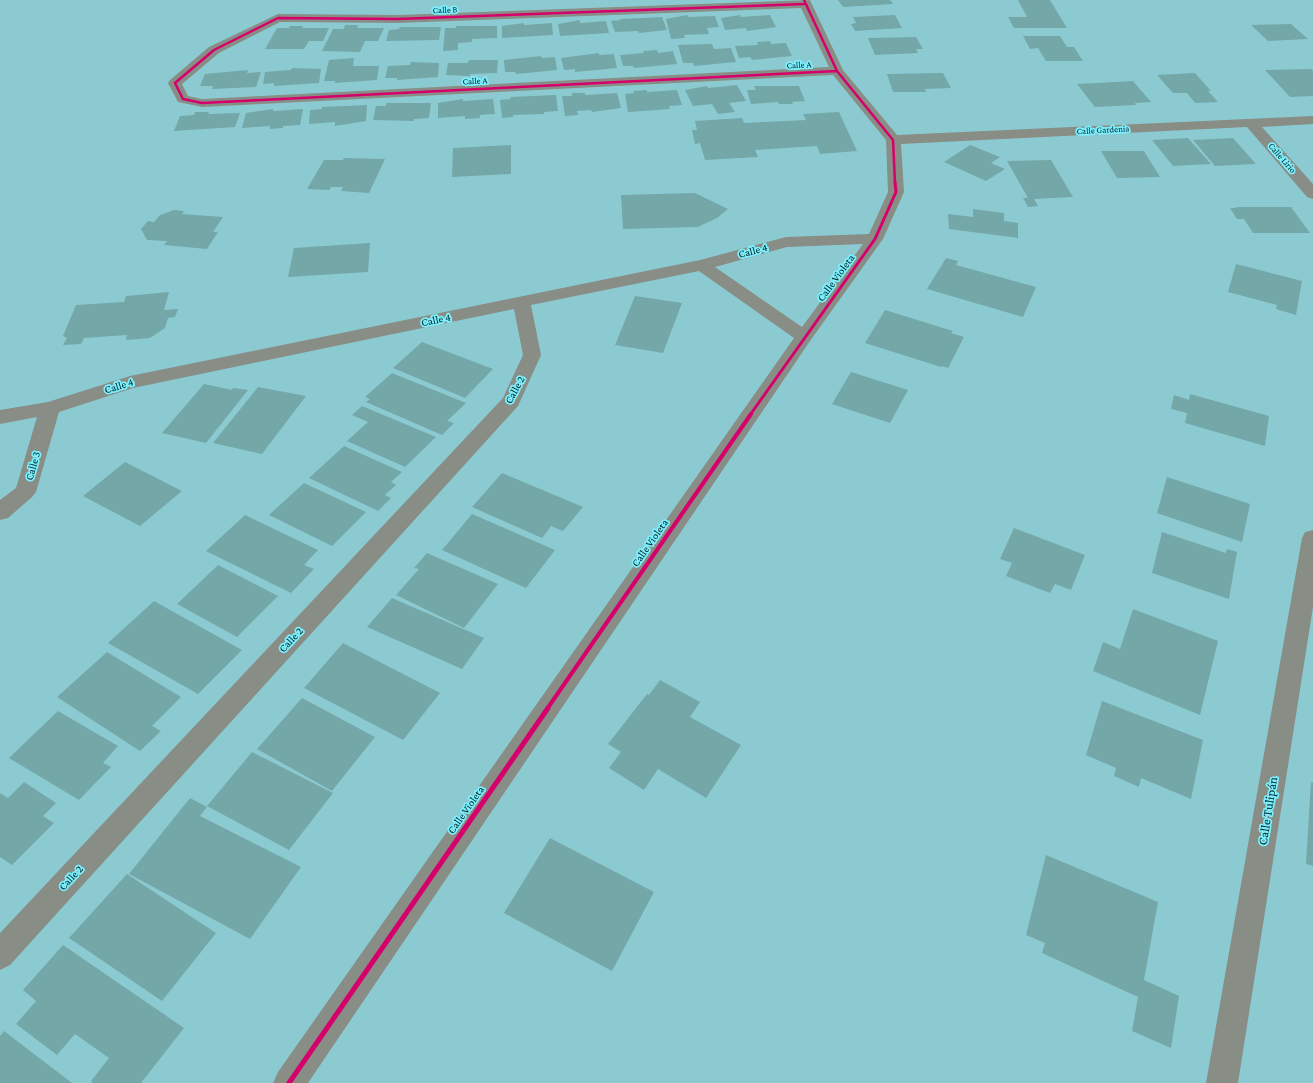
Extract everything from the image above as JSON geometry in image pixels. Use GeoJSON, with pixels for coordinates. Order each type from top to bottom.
{"type":"FeatureCollection","features":[{"type":"Feature","properties":{"kind":"street","name":"Calle B"},"geometry":{"type":"LineString","coordinates":[[214,50],[278,18],[398,19],[804,2]]}},
{"type":"Feature","properties":{"kind":"street"},"geometry":{"type":"LineString","coordinates":[[804,2],[837,71],[893,140]]}},
{"type":"Feature","properties":{"kind":"street","name":"Calle A"},"geometry":{"type":"LineString","coordinates":[[214,50],[175,83],[183,99],[202,103],[837,71]]}},
{"type":"Feature","properties":{"kind":"street","name":"Calle Gardenia"},"geometry":{"type":"LineString","coordinates":[[893,140],[1313,120]]}},
{"type":"Feature","properties":{"kind":"street","name":"Calle Lirio"},"geometry":{"type":"LineString","coordinates":[[1250,122],[1313,194]]}},
{"type":"Feature","properties":{"kind":"street","name":"Calle Violeta"},"geometry":{"type":"LineString","coordinates":[[289,1083],[804,337],[875,239],[896,192],[893,140]]}},
{"type":"Feature","properties":{"kind":"street","name":"Calle 4"},"geometry":{"type":"LineString","coordinates":[[0,417],[50,408],[130,382],[702,265],[786,242],[875,239]]}},
{"type":"Feature","properties":{"kind":"street"},"geometry":{"type":"LineString","coordinates":[[702,265],[804,337]]}},
{"type":"Feature","properties":{"kind":"street","name":"Calle 2"},"geometry":{"type":"LineString","coordinates":[[0,955],[511,401],[532,355],[522,303]]}},
{"type":"Feature","properties":{"kind":"street","name":"Calle 3"},"geometry":{"type":"LineString","coordinates":[[0,512],[25,492],[50,408]]}},
{"type":"Feature","properties":{"kind":"street","name":"Calle Tulipán"},"geometry":{"type":"LineString","coordinates":[[1222,1083],[1313,538]]}},
{"type":"Feature","properties":{"kind":"building"},"geometry":{"type":"Polygon","coordinates":[[[838,0],[890,0],[893,4],[843,7],[838,0]]]}},
{"type":"Feature","properties":{"kind":"building"},"geometry":{"type":"Polygon","coordinates":[[[1018,0],[1050,0],[1067,28],[1014,28],[1008,17],[1027,17],[1018,0]]]}},
{"type":"Feature","properties":{"kind":"building"},"geometry":{"type":"Polygon","coordinates":[[[687,15],[688,17],[715,16],[719,27],[707,28],[709,34],[684,35],[685,38],[671,39],[666,19],[687,15]]]}},
{"type":"Feature","properties":{"kind":"building"},"geometry":{"type":"Polygon","coordinates":[[[740,15],[741,17],[770,15],[776,27],[747,31],[746,28],[725,30],[721,18],[740,15]]]}},
{"type":"Feature","properties":{"kind":"building"},"geometry":{"type":"Polygon","coordinates":[[[895,15],[902,28],[855,31],[851,24],[856,23],[853,17],[895,15]]]}},
{"type":"Feature","properties":{"kind":"building"},"geometry":{"type":"Polygon","coordinates":[[[662,17],[667,30],[639,33],[638,31],[615,32],[611,21],[621,20],[620,19],[662,17]]]}},
{"type":"Feature","properties":{"kind":"building"},"geometry":{"type":"Polygon","coordinates":[[[580,20],[580,23],[606,21],[609,33],[560,36],[558,24],[580,20]]]}},
{"type":"Feature","properties":{"kind":"building"},"geometry":{"type":"Polygon","coordinates":[[[524,23],[524,25],[552,23],[553,35],[502,38],[502,26],[524,23]]]}},
{"type":"Feature","properties":{"kind":"building"},"geometry":{"type":"Polygon","coordinates":[[[1291,24],[1308,39],[1268,41],[1251,25],[1291,24]]]}},
{"type":"Feature","properties":{"kind":"building"},"geometry":{"type":"Polygon","coordinates":[[[345,25],[358,25],[357,28],[384,28],[378,41],[365,41],[360,52],[322,51],[333,29],[344,29],[345,25]]]}},
{"type":"Feature","properties":{"kind":"building"},"geometry":{"type":"Polygon","coordinates":[[[290,26],[303,26],[302,28],[329,28],[323,41],[309,41],[304,49],[265,49],[277,28],[289,28],[290,26]]]}},
{"type":"Feature","properties":{"kind":"building"},"geometry":{"type":"Polygon","coordinates":[[[456,26],[497,26],[497,38],[472,39],[472,42],[458,43],[458,50],[443,51],[445,28],[456,28],[456,26]]]}},
{"type":"Feature","properties":{"kind":"building"},"geometry":{"type":"Polygon","coordinates":[[[400,27],[441,27],[439,40],[386,41],[389,30],[399,29],[400,27]]]}},
{"type":"Feature","properties":{"kind":"building"},"geometry":{"type":"Polygon","coordinates":[[[1023,36],[1060,36],[1067,47],[1074,47],[1083,61],[1046,61],[1038,48],[1030,49],[1023,36]]]}},
{"type":"Feature","properties":{"kind":"building"},"geometry":{"type":"Polygon","coordinates":[[[916,37],[923,49],[916,49],[918,53],[875,55],[868,38],[916,37]]]}},
{"type":"Feature","properties":{"kind":"building"},"geometry":{"type":"Polygon","coordinates":[[[770,41],[771,44],[786,43],[792,56],[752,60],[750,57],[739,58],[735,46],[758,45],[757,42],[770,41]]]}},
{"type":"Feature","properties":{"kind":"building"},"geometry":{"type":"Polygon","coordinates":[[[712,44],[714,49],[731,48],[736,62],[694,66],[693,63],[683,63],[678,45],[712,44]]]}},
{"type":"Feature","properties":{"kind":"building"},"geometry":{"type":"Polygon","coordinates":[[[657,50],[658,53],[673,51],[677,64],[634,68],[633,66],[623,66],[620,55],[644,53],[643,51],[657,50]]]}},
{"type":"Feature","properties":{"kind":"building"},"geometry":{"type":"Polygon","coordinates":[[[599,53],[599,55],[614,54],[617,68],[575,72],[575,69],[564,70],[561,58],[599,53]]]}},
{"type":"Feature","properties":{"kind":"building"},"geometry":{"type":"Polygon","coordinates":[[[541,56],[542,58],[555,57],[557,70],[516,74],[515,72],[505,72],[504,60],[541,56]]]}},
{"type":"Feature","properties":{"kind":"building"},"geometry":{"type":"Polygon","coordinates":[[[354,58],[353,66],[379,66],[377,80],[335,83],[335,81],[324,81],[329,60],[354,58]]]}},
{"type":"Feature","properties":{"kind":"building"},"geometry":{"type":"Polygon","coordinates":[[[469,60],[498,60],[497,73],[470,74],[470,76],[446,75],[448,63],[468,63],[469,60]]]}},
{"type":"Feature","properties":{"kind":"building"},"geometry":{"type":"Polygon","coordinates":[[[411,62],[439,63],[438,77],[397,80],[397,78],[385,78],[388,66],[410,65],[411,62]]]}},
{"type":"Feature","properties":{"kind":"building"},"geometry":{"type":"Polygon","coordinates":[[[292,68],[321,69],[319,83],[274,86],[274,83],[263,84],[265,72],[291,70],[292,68]]]}},
{"type":"Feature","properties":{"kind":"building"},"geometry":{"type":"Polygon","coordinates":[[[1311,69],[1313,71],[1313,96],[1290,97],[1265,70],[1311,69]]]}},
{"type":"Feature","properties":{"kind":"building"},"geometry":{"type":"Polygon","coordinates":[[[248,70],[247,73],[261,72],[256,87],[212,89],[213,86],[200,86],[205,74],[248,70]]]}},
{"type":"Feature","properties":{"kind":"building"},"geometry":{"type":"Polygon","coordinates":[[[943,73],[951,88],[925,89],[926,92],[893,92],[887,74],[943,73]]]}},
{"type":"Feature","properties":{"kind":"building"},"geometry":{"type":"Polygon","coordinates":[[[1195,73],[1211,91],[1208,91],[1218,102],[1195,103],[1187,93],[1173,93],[1157,75],[1195,73]]]}},
{"type":"Feature","properties":{"kind":"building"},"geometry":{"type":"Polygon","coordinates":[[[1133,81],[1151,102],[1135,103],[1136,105],[1095,107],[1077,84],[1133,81]]]}},
{"type":"Feature","properties":{"kind":"building"},"geometry":{"type":"Polygon","coordinates":[[[737,85],[746,101],[729,103],[735,112],[718,114],[712,104],[693,106],[685,90],[707,86],[708,88],[737,85]]]}},
{"type":"Feature","properties":{"kind":"building"},"geometry":{"type":"Polygon","coordinates":[[[754,86],[799,86],[805,101],[792,102],[793,104],[779,104],[778,102],[751,104],[747,90],[756,90],[754,86]]]}},
{"type":"Feature","properties":{"kind":"building"},"geometry":{"type":"Polygon","coordinates":[[[647,90],[647,92],[677,90],[682,105],[669,106],[670,109],[628,112],[625,94],[634,93],[633,91],[647,90]]]}},
{"type":"Feature","properties":{"kind":"building"},"geometry":{"type":"Polygon","coordinates":[[[572,93],[585,93],[585,95],[617,93],[621,108],[592,112],[591,110],[577,111],[578,115],[565,116],[562,96],[572,96],[572,93]]]}},
{"type":"Feature","properties":{"kind":"building"},"geometry":{"type":"Polygon","coordinates":[[[556,95],[558,111],[544,112],[544,114],[513,115],[513,117],[502,118],[500,100],[511,99],[510,97],[556,95]]]}},
{"type":"Feature","properties":{"kind":"building"},"geometry":{"type":"Polygon","coordinates":[[[463,99],[463,101],[493,99],[495,114],[480,115],[480,118],[465,119],[465,116],[438,118],[438,103],[463,99]]]}},
{"type":"Feature","properties":{"kind":"building"},"geometry":{"type":"Polygon","coordinates":[[[386,103],[431,103],[429,118],[414,119],[414,121],[373,120],[376,106],[386,106],[386,103]]]}},
{"type":"Feature","properties":{"kind":"building"},"geometry":{"type":"Polygon","coordinates":[[[367,105],[366,121],[335,126],[335,122],[309,124],[310,110],[322,109],[322,107],[367,105]]]}},
{"type":"Feature","properties":{"kind":"building"},"geometry":{"type":"Polygon","coordinates":[[[273,109],[273,111],[303,109],[300,125],[283,126],[283,128],[270,129],[270,126],[242,128],[246,113],[273,109]]]}},
{"type":"Feature","properties":{"kind":"building"},"geometry":{"type":"Polygon","coordinates":[[[195,112],[209,112],[208,114],[240,113],[235,127],[174,131],[180,116],[194,115],[195,112]]]}},
{"type":"Feature","properties":{"kind":"building"},"geometry":{"type":"Polygon","coordinates":[[[839,112],[857,151],[820,154],[817,146],[755,150],[758,157],[705,160],[700,143],[695,144],[692,130],[697,130],[695,121],[742,118],[744,123],[806,120],[803,114],[839,112]]]}},
{"type":"Feature","properties":{"kind":"building"},"geometry":{"type":"Polygon","coordinates":[[[1188,138],[1211,164],[1173,166],[1152,140],[1188,138]]]}},
{"type":"Feature","properties":{"kind":"building"},"geometry":{"type":"Polygon","coordinates":[[[1233,138],[1256,164],[1215,166],[1193,140],[1233,138]]]}},
{"type":"Feature","properties":{"kind":"building"},"geometry":{"type":"Polygon","coordinates":[[[511,145],[511,174],[452,177],[453,148],[511,145]]]}},
{"type":"Feature","properties":{"kind":"building"},"geometry":{"type":"Polygon","coordinates":[[[970,145],[1000,157],[991,163],[1005,169],[986,181],[944,162],[970,145]]]}},
{"type":"Feature","properties":{"kind":"building"},"geometry":{"type":"Polygon","coordinates":[[[1101,151],[1144,151],[1160,177],[1117,178],[1101,151]]]}},
{"type":"Feature","properties":{"kind":"building"},"geometry":{"type":"Polygon","coordinates":[[[344,158],[385,159],[369,193],[341,191],[343,187],[331,187],[329,190],[307,189],[324,160],[343,160],[344,158]]]}},
{"type":"Feature","properties":{"kind":"building"},"geometry":{"type":"Polygon","coordinates":[[[1051,160],[1073,197],[1034,199],[1038,206],[1028,207],[1023,198],[1028,198],[1007,161],[1051,160]]]}},
{"type":"Feature","properties":{"kind":"building"},"geometry":{"type":"Polygon","coordinates":[[[695,193],[728,209],[717,218],[698,227],[623,229],[621,195],[695,193]]]}},
{"type":"Feature","properties":{"kind":"building"},"geometry":{"type":"Polygon","coordinates":[[[1236,207],[1291,207],[1310,233],[1253,233],[1244,219],[1237,219],[1230,208],[1237,208],[1236,207]]]}},
{"type":"Feature","properties":{"kind":"building"},"geometry":{"type":"Polygon","coordinates":[[[973,209],[1004,213],[1004,221],[1018,223],[1018,238],[949,229],[948,214],[973,217],[973,209]]]}},
{"type":"Feature","properties":{"kind":"building"},"geometry":{"type":"Polygon","coordinates":[[[174,210],[184,211],[182,214],[223,217],[213,232],[218,232],[207,249],[164,245],[167,241],[147,240],[141,229],[148,221],[154,222],[160,215],[174,210]]]}},
{"type":"Feature","properties":{"kind":"building"},"geometry":{"type":"Polygon","coordinates":[[[370,243],[368,272],[288,277],[294,248],[370,243]]]}},
{"type":"Feature","properties":{"kind":"building"},"geometry":{"type":"Polygon","coordinates":[[[946,258],[958,261],[956,265],[1036,287],[1023,317],[927,289],[946,258]]]}},
{"type":"Feature","properties":{"kind":"building"},"geometry":{"type":"Polygon","coordinates":[[[1236,264],[1302,281],[1296,315],[1276,309],[1277,305],[1228,292],[1236,264]]]}},
{"type":"Feature","properties":{"kind":"building"},"geometry":{"type":"Polygon","coordinates":[[[169,292],[164,310],[178,309],[175,317],[168,318],[165,328],[150,338],[126,340],[127,335],[84,338],[81,344],[63,345],[67,338],[63,336],[76,305],[124,302],[126,296],[169,292]]]}},
{"type":"Feature","properties":{"kind":"building"},"geometry":{"type":"Polygon","coordinates":[[[635,296],[682,303],[663,353],[615,345],[635,296]]]}},
{"type":"Feature","properties":{"kind":"building"},"geometry":{"type":"Polygon","coordinates":[[[885,310],[953,331],[951,333],[964,337],[948,368],[865,343],[885,310]]]}},
{"type":"Feature","properties":{"kind":"building"},"geometry":{"type":"Polygon","coordinates":[[[422,342],[493,369],[465,398],[393,368],[422,342]]]}},
{"type":"Feature","properties":{"kind":"building"},"geometry":{"type":"Polygon","coordinates":[[[851,372],[908,390],[890,423],[832,404],[851,372]]]}},
{"type":"Feature","properties":{"kind":"building"},"geometry":{"type":"Polygon","coordinates":[[[392,373],[466,403],[447,421],[454,423],[442,435],[366,402],[370,399],[365,397],[392,373]]]}},
{"type":"Feature","properties":{"kind":"building"},"geometry":{"type":"Polygon","coordinates":[[[204,384],[232,390],[233,388],[248,390],[206,443],[162,433],[204,384]]]}},
{"type":"Feature","properties":{"kind":"building"},"geometry":{"type":"Polygon","coordinates":[[[258,387],[306,396],[262,454],[213,443],[258,387]]]}},
{"type":"Feature","properties":{"kind":"building"},"geometry":{"type":"Polygon","coordinates":[[[1190,394],[1269,416],[1265,446],[1185,423],[1187,413],[1171,409],[1174,395],[1189,400],[1190,394]]]}},
{"type":"Feature","properties":{"kind":"building"},"geometry":{"type":"Polygon","coordinates":[[[362,406],[436,437],[405,467],[347,441],[368,422],[352,415],[362,406]]]}},
{"type":"Feature","properties":{"kind":"building"},"geometry":{"type":"Polygon","coordinates":[[[344,446],[402,472],[391,482],[396,485],[385,495],[391,498],[378,511],[309,478],[344,446]]]}},
{"type":"Feature","properties":{"kind":"building"},"geometry":{"type":"Polygon","coordinates":[[[125,462],[182,491],[140,526],[83,496],[125,462]]]}},
{"type":"Feature","properties":{"kind":"building"},"geometry":{"type":"Polygon","coordinates":[[[502,473],[583,507],[563,531],[551,526],[542,538],[472,507],[502,473]]]}},
{"type":"Feature","properties":{"kind":"building"},"geometry":{"type":"Polygon","coordinates":[[[1167,477],[1250,504],[1242,542],[1157,513],[1167,477]]]}},
{"type":"Feature","properties":{"kind":"building"},"geometry":{"type":"Polygon","coordinates":[[[304,483],[366,512],[332,546],[269,515],[304,483]]]}},
{"type":"Feature","properties":{"kind":"building"},"geometry":{"type":"Polygon","coordinates":[[[472,514],[555,550],[526,588],[442,550],[472,514]]]}},
{"type":"Feature","properties":{"kind":"building"},"geometry":{"type":"Polygon","coordinates":[[[245,515],[318,550],[304,565],[314,569],[291,593],[206,551],[245,515]]]}},
{"type":"Feature","properties":{"kind":"building"},"geometry":{"type":"Polygon","coordinates":[[[1014,528],[1085,555],[1071,590],[1055,584],[1050,593],[1006,576],[1012,563],[1000,559],[1014,528]]]}},
{"type":"Feature","properties":{"kind":"building"},"geometry":{"type":"Polygon","coordinates":[[[1162,532],[1226,553],[1227,549],[1237,552],[1229,599],[1152,573],[1162,532]]]}},
{"type":"Feature","properties":{"kind":"building"},"geometry":{"type":"Polygon","coordinates":[[[427,553],[498,584],[464,628],[396,595],[419,569],[414,568],[427,553]]]}},
{"type":"Feature","properties":{"kind":"building"},"geometry":{"type":"Polygon","coordinates":[[[218,565],[278,596],[237,637],[177,604],[218,565]]]}},
{"type":"Feature","properties":{"kind":"building"},"geometry":{"type":"Polygon","coordinates":[[[392,598],[484,638],[462,669],[367,627],[392,598]]]}},
{"type":"Feature","properties":{"kind":"building"},"geometry":{"type":"Polygon","coordinates":[[[154,601],[242,650],[198,694],[108,643],[154,601]]]}},
{"type":"Feature","properties":{"kind":"building"},"geometry":{"type":"Polygon","coordinates":[[[1133,609],[1218,641],[1200,715],[1093,671],[1103,642],[1120,649],[1133,609]]]}},
{"type":"Feature","properties":{"kind":"building"},"geometry":{"type":"Polygon","coordinates":[[[343,643],[440,693],[403,740],[304,688],[343,643]]]}},
{"type":"Feature","properties":{"kind":"building"},"geometry":{"type":"Polygon","coordinates":[[[107,652],[181,697],[152,726],[161,731],[140,751],[57,697],[107,652]]]}},
{"type":"Feature","properties":{"kind":"building"},"geometry":{"type":"Polygon","coordinates":[[[660,680],[700,702],[690,717],[741,745],[706,798],[658,769],[644,790],[609,768],[621,752],[608,744],[647,694],[649,695],[660,680]]]}},
{"type":"Feature","properties":{"kind":"building"},"geometry":{"type":"Polygon","coordinates":[[[302,698],[375,737],[332,791],[257,749],[302,698]]]}},
{"type":"Feature","properties":{"kind":"building"},"geometry":{"type":"Polygon","coordinates":[[[1102,701],[1203,740],[1191,799],[1141,778],[1139,787],[1114,776],[1116,768],[1086,755],[1102,701]]]}},
{"type":"Feature","properties":{"kind":"building"},"geometry":{"type":"Polygon","coordinates":[[[58,711],[118,746],[103,763],[111,767],[79,800],[9,758],[58,711]]]}},
{"type":"Feature","properties":{"kind":"building"},"geometry":{"type":"Polygon","coordinates":[[[252,752],[333,793],[289,850],[207,806],[252,752]]]}},
{"type":"Feature","properties":{"kind":"building"},"geometry":{"type":"Polygon","coordinates":[[[24,782],[56,803],[43,816],[54,823],[12,865],[0,857],[0,793],[8,798],[24,782]]]}},
{"type":"Feature","properties":{"kind":"building"},"geometry":{"type":"Polygon","coordinates":[[[1311,782],[1313,783],[1313,866],[1306,864],[1311,782]]]}},
{"type":"Feature","properties":{"kind":"building"},"geometry":{"type":"Polygon","coordinates":[[[190,798],[207,807],[200,816],[301,867],[250,939],[129,874],[190,798]]]}},
{"type":"Feature","properties":{"kind":"building"},"geometry":{"type":"Polygon","coordinates":[[[550,838],[654,892],[612,971],[504,913],[550,838]]]}},
{"type":"Feature","properties":{"kind":"building"},"geometry":{"type":"Polygon","coordinates":[[[1046,855],[1158,902],[1144,980],[1179,996],[1171,1048],[1132,1031],[1138,997],[1042,953],[1045,943],[1026,935],[1046,855]]]}},
{"type":"Feature","properties":{"kind":"building"},"geometry":{"type":"Polygon","coordinates":[[[127,874],[216,933],[162,1001],[69,938],[127,874]]]}},
{"type":"Feature","properties":{"kind":"building"},"geometry":{"type":"Polygon","coordinates":[[[63,945],[184,1028],[141,1083],[93,1083],[91,1081],[109,1058],[75,1034],[57,1055],[16,1024],[36,1001],[23,990],[63,945]]]}},
{"type":"Feature","properties":{"kind":"building"},"geometry":{"type":"Polygon","coordinates":[[[4,1031],[72,1083],[0,1083],[0,1036],[4,1031]]]}},
{"type":"Feature","properties":{"kind":"cycle path"},"geometry":{"type":"LineString","coordinates":[[289,1083],[804,337],[875,239],[896,192],[893,140],[837,71],[804,0]]}},
{"type":"Feature","properties":{"kind":"cycle path"},"geometry":{"type":"LineString","coordinates":[[804,4],[398,19],[278,18],[214,50],[175,83],[183,99],[202,103],[837,71]]}}]}
